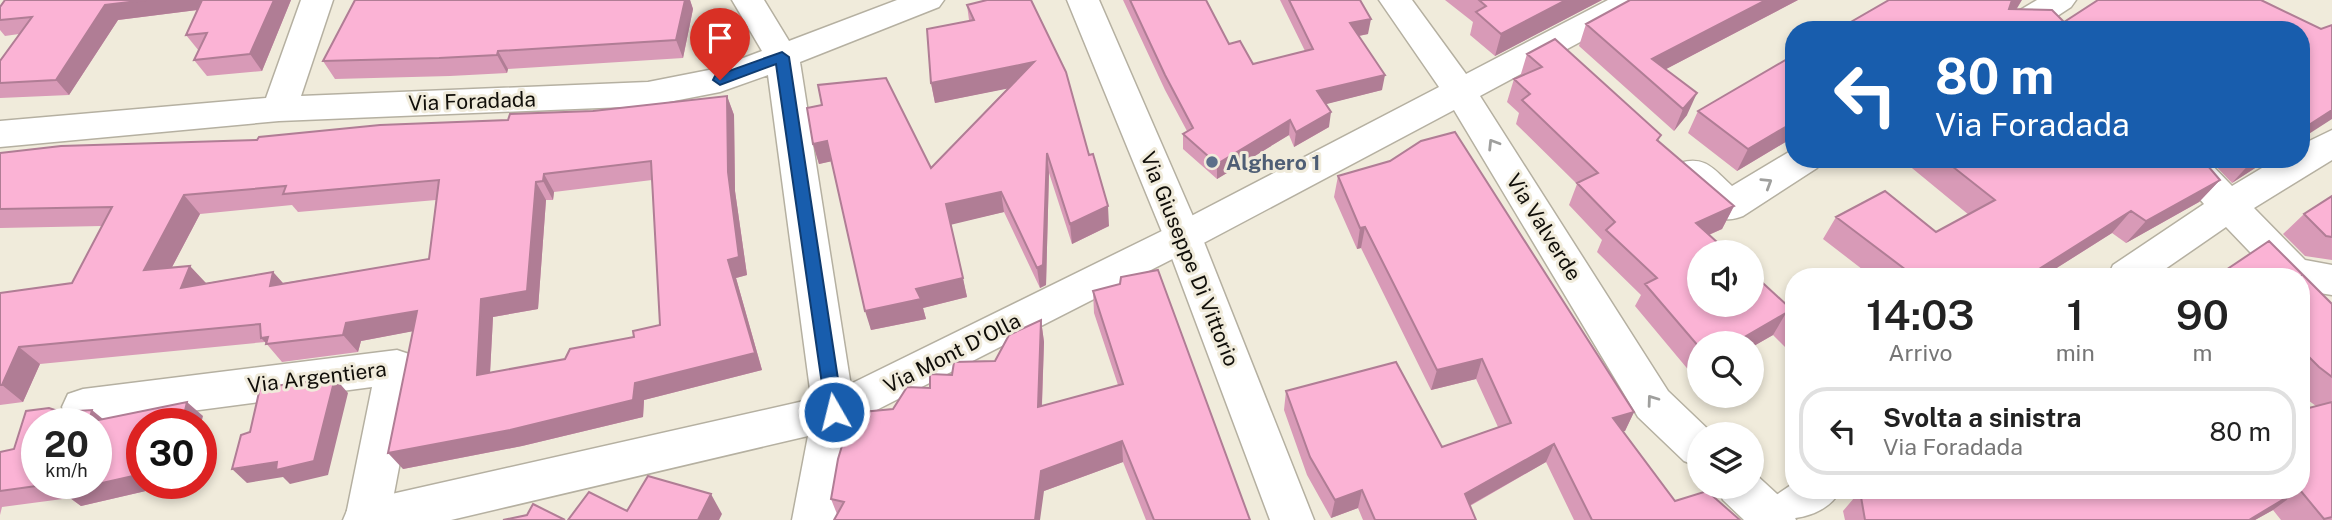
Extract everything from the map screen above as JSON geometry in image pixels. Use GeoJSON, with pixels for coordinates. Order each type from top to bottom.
{"type":"FeatureCollection","features":[{"type":"Feature","properties":{"kind":"street"},"geometry":{"type":"LineString","coordinates":[[279,109],[317,0]]}},
{"type":"Feature","properties":{"kind":"street"},"geometry":{"type":"LineString","coordinates":[[748,0],[782,57],[834,412],[814,520]]}},
{"type":"Feature","properties":{"kind":"street","name":"Via Foradada"},"geometry":{"type":"LineString","coordinates":[[0,134],[279,109],[648,94],[720,80],[928,0]]}},
{"type":"Feature","properties":{"kind":"street","name":"Via Giuseppe Di Vittorio"},"geometry":{"type":"LineString","coordinates":[[1083,0],[1183,237],[1292,520]]}},
{"type":"Feature","properties":{"kind":"street","name":"Via Valverde"},"geometry":{"type":"LineString","coordinates":[[1395,0],[1460,92],[1653,404],[1687,437]]}},
{"type":"Feature","properties":{"kind":"street","name":"Via Mont D'Olla"},"geometry":{"type":"LineString","coordinates":[[366,520],[834,412],[1183,237],[1634,0]]}},
{"type":"Feature","properties":{"kind":"street"},"geometry":{"type":"LineString","coordinates":[[2029,21],[2049,10]]}},
{"type":"Feature","properties":{"kind":"street"},"geometry":{"type":"LineString","coordinates":[[1552,44],[1581,71]]}},
{"type":"Feature","properties":{"kind":"street"},"geometry":{"type":"LineString","coordinates":[[2310,157],[2332,144]]}},
{"type":"Feature","properties":{"kind":"street"},"geometry":{"type":"LineString","coordinates":[[1670,152],[1730,206],[1790,168]]}},
{"type":"Feature","properties":{"kind":"street"},"geometry":{"type":"LineString","coordinates":[[2193,168],[2288,268]]}},
{"type":"Feature","properties":{"kind":"street"},"geometry":{"type":"LineString","coordinates":[[2139,268],[2229,206],[2292,168]]}},
{"type":"Feature","properties":{"kind":"street"},"geometry":{"type":"LineString","coordinates":[[2310,278],[2332,280]]}},
{"type":"Feature","properties":{"kind":"street"},"geometry":{"type":"LineString","coordinates":[[2310,291],[2332,314]]}},
{"type":"Feature","properties":{"kind":"street","name":"Via Argentiera"},"geometry":{"type":"LineString","coordinates":[[83,407],[397,367],[366,520]]}},
{"type":"Feature","properties":{"kind":"street"},"geometry":{"type":"LineString","coordinates":[[1753,499],[1775,520],[1806,499]]}},
{"type":"Feature","properties":{"kind":"building"},"geometry":{"type":"Polygon","coordinates":[[[5,0],[146,0],[105,5],[56,80],[0,83],[0,61],[32,17],[0,20],[0,7],[5,0]]]}},
{"type":"Feature","properties":{"kind":"building"},"geometry":{"type":"Polygon","coordinates":[[[202,0],[274,0],[250,54],[194,60],[207,33],[186,35],[202,0]]]}},
{"type":"Feature","properties":{"kind":"building"},"geometry":{"type":"Polygon","coordinates":[[[355,0],[685,0],[676,40],[498,51],[497,55],[323,61],[355,0]]]}},
{"type":"Feature","properties":{"kind":"building"},"geometry":{"type":"Polygon","coordinates":[[[987,0],[1031,0],[1066,72],[1089,155],[1093,154],[1108,206],[1070,224],[1047,153],[1043,265],[1037,268],[1001,192],[946,204],[963,278],[916,289],[921,299],[865,311],[827,141],[813,144],[807,108],[822,105],[818,85],[886,78],[931,168],[1034,62],[931,83],[927,29],[974,20],[967,5],[987,0]]]}},
{"type":"Feature","properties":{"kind":"building"},"geometry":{"type":"Polygon","coordinates":[[[1130,0],[1206,0],[1229,44],[1240,41],[1253,64],[1313,49],[1289,0],[1360,0],[1371,19],[1350,23],[1385,75],[1317,91],[1331,112],[1296,132],[1290,120],[1217,164],[1183,134],[1193,128],[1130,0]]]}},
{"type":"Feature","properties":{"kind":"building"},"geometry":{"type":"Polygon","coordinates":[[[1479,0],[1566,0],[1501,34],[1476,12],[1486,6],[1479,0]]]}},
{"type":"Feature","properties":{"kind":"building"},"geometry":{"type":"Polygon","coordinates":[[[1630,0],[1766,0],[1652,59],[1697,93],[1683,109],[1586,24],[1630,0]]]}},
{"type":"Feature","properties":{"kind":"building"},"geometry":{"type":"Polygon","coordinates":[[[1889,0],[2012,0],[2009,9],[2052,10],[2063,21],[1853,21],[1889,0]]]}},
{"type":"Feature","properties":{"kind":"building"},"geometry":{"type":"Polygon","coordinates":[[[2098,0],[2261,0],[2304,21],[2066,21],[2098,0]]]}},
{"type":"Feature","properties":{"kind":"building"},"geometry":{"type":"Polygon","coordinates":[[[2310,24],[2321,29],[2332,25],[2332,110],[2310,124],[2310,24]]]}},
{"type":"Feature","properties":{"kind":"building"},"geometry":{"type":"Polygon","coordinates":[[[1555,39],[1661,135],[1657,140],[1734,206],[1696,223],[1715,240],[1687,240],[1687,317],[1764,317],[1764,284],[1785,303],[1785,314],[1755,331],[1687,333],[1645,284],[1657,278],[1606,230],[1615,222],[1577,183],[1598,173],[1522,100],[1530,94],[1514,79],[1542,67],[1527,54],[1555,39]]]}},
{"type":"Feature","properties":{"kind":"building"},"geometry":{"type":"Polygon","coordinates":[[[1785,60],[1785,127],[1748,149],[1698,111],[1785,60]]]}},
{"type":"Feature","properties":{"kind":"building"},"geometry":{"type":"Polygon","coordinates":[[[727,96],[728,172],[739,257],[728,260],[755,353],[635,383],[633,400],[510,430],[388,453],[417,311],[346,323],[343,335],[266,344],[268,337],[261,338],[260,324],[19,347],[0,385],[0,293],[72,283],[112,207],[0,209],[0,153],[61,146],[257,140],[259,137],[380,125],[508,120],[510,114],[593,111],[727,96]],[[651,161],[544,174],[543,181],[536,182],[527,291],[481,299],[477,375],[565,359],[570,349],[634,337],[633,331],[660,325],[651,161]],[[439,180],[283,194],[286,186],[184,195],[144,270],[190,266],[181,288],[273,272],[270,286],[429,259],[439,180]]]}},
{"type":"Feature","properties":{"kind":"building"},"geometry":{"type":"Polygon","coordinates":[[[1455,132],[1634,412],[1613,418],[1675,501],[1687,497],[1716,499],[1740,520],[1592,520],[1554,444],[1465,494],[1476,520],[1375,520],[1362,490],[1335,500],[1310,457],[1286,391],[1396,362],[1442,447],[1511,423],[1482,359],[1437,370],[1365,227],[1360,228],[1338,176],[1390,161],[1421,141],[1455,132]]]}},
{"type":"Feature","properties":{"kind":"building"},"geometry":{"type":"Polygon","coordinates":[[[1954,168],[2210,168],[2220,180],[2146,221],[2131,211],[2041,268],[1903,268],[1836,217],[1885,191],[1936,232],[1995,200],[1954,168]]]}},
{"type":"Feature","properties":{"kind":"building"},"geometry":{"type":"Polygon","coordinates":[[[2332,196],[2332,237],[2326,236],[2304,214],[2332,196]]]}},
{"type":"Feature","properties":{"kind":"building"},"geometry":{"type":"Polygon","coordinates":[[[2269,241],[2296,268],[2229,268],[2269,241]]]}},
{"type":"Feature","properties":{"kind":"building"},"geometry":{"type":"Polygon","coordinates":[[[1158,270],[1250,520],[1154,520],[1122,441],[1041,471],[1035,520],[834,520],[844,502],[831,499],[838,459],[852,413],[893,409],[907,387],[930,388],[930,374],[952,375],[954,362],[995,361],[1009,335],[1041,320],[1038,407],[1123,384],[1093,291],[1120,284],[1121,277],[1158,270]]]}},
{"type":"Feature","properties":{"kind":"building"},"geometry":{"type":"Polygon","coordinates":[[[2310,282],[2332,304],[2332,377],[2310,358],[2310,282]]]}},
{"type":"Feature","properties":{"kind":"building"},"geometry":{"type":"Polygon","coordinates":[[[335,378],[314,461],[276,470],[277,462],[232,469],[241,435],[250,432],[260,388],[335,378]]]}},
{"type":"Feature","properties":{"kind":"building"},"geometry":{"type":"Polygon","coordinates":[[[187,402],[186,408],[158,408],[187,402]]]}},
{"type":"Feature","properties":{"kind":"building"},"geometry":{"type":"Polygon","coordinates":[[[2332,402],[2332,517],[2324,519],[2307,499],[2310,499],[2310,408],[2332,402]]]}},
{"type":"Feature","properties":{"kind":"building"},"geometry":{"type":"Polygon","coordinates":[[[126,414],[126,478],[112,481],[112,417],[126,414]]]}},
{"type":"Feature","properties":{"kind":"building"},"geometry":{"type":"Polygon","coordinates":[[[21,427],[21,488],[0,491],[0,452],[14,449],[21,427]]]}},
{"type":"Feature","properties":{"kind":"building"},"geometry":{"type":"Polygon","coordinates":[[[648,476],[711,494],[698,520],[568,520],[589,492],[627,511],[648,476]]]}},
{"type":"Feature","properties":{"kind":"building"},"geometry":{"type":"Polygon","coordinates":[[[1861,499],[2284,499],[2249,520],[1865,520],[1861,499]]]}},
{"type":"Feature","properties":{"kind":"building"},"geometry":{"type":"Polygon","coordinates":[[[533,504],[565,520],[503,520],[527,515],[533,504]]]}},
{"type":"Feature","properties":{"kind":"place","name":"Alghero 1"},"geometry":{"type":"Point","coordinates":[1212,162]}},
{"type":"Feature","properties":{"kind":"route"},"geometry":{"type":"LineString","coordinates":[[720,80],[782,57],[834,412]]}}]}
